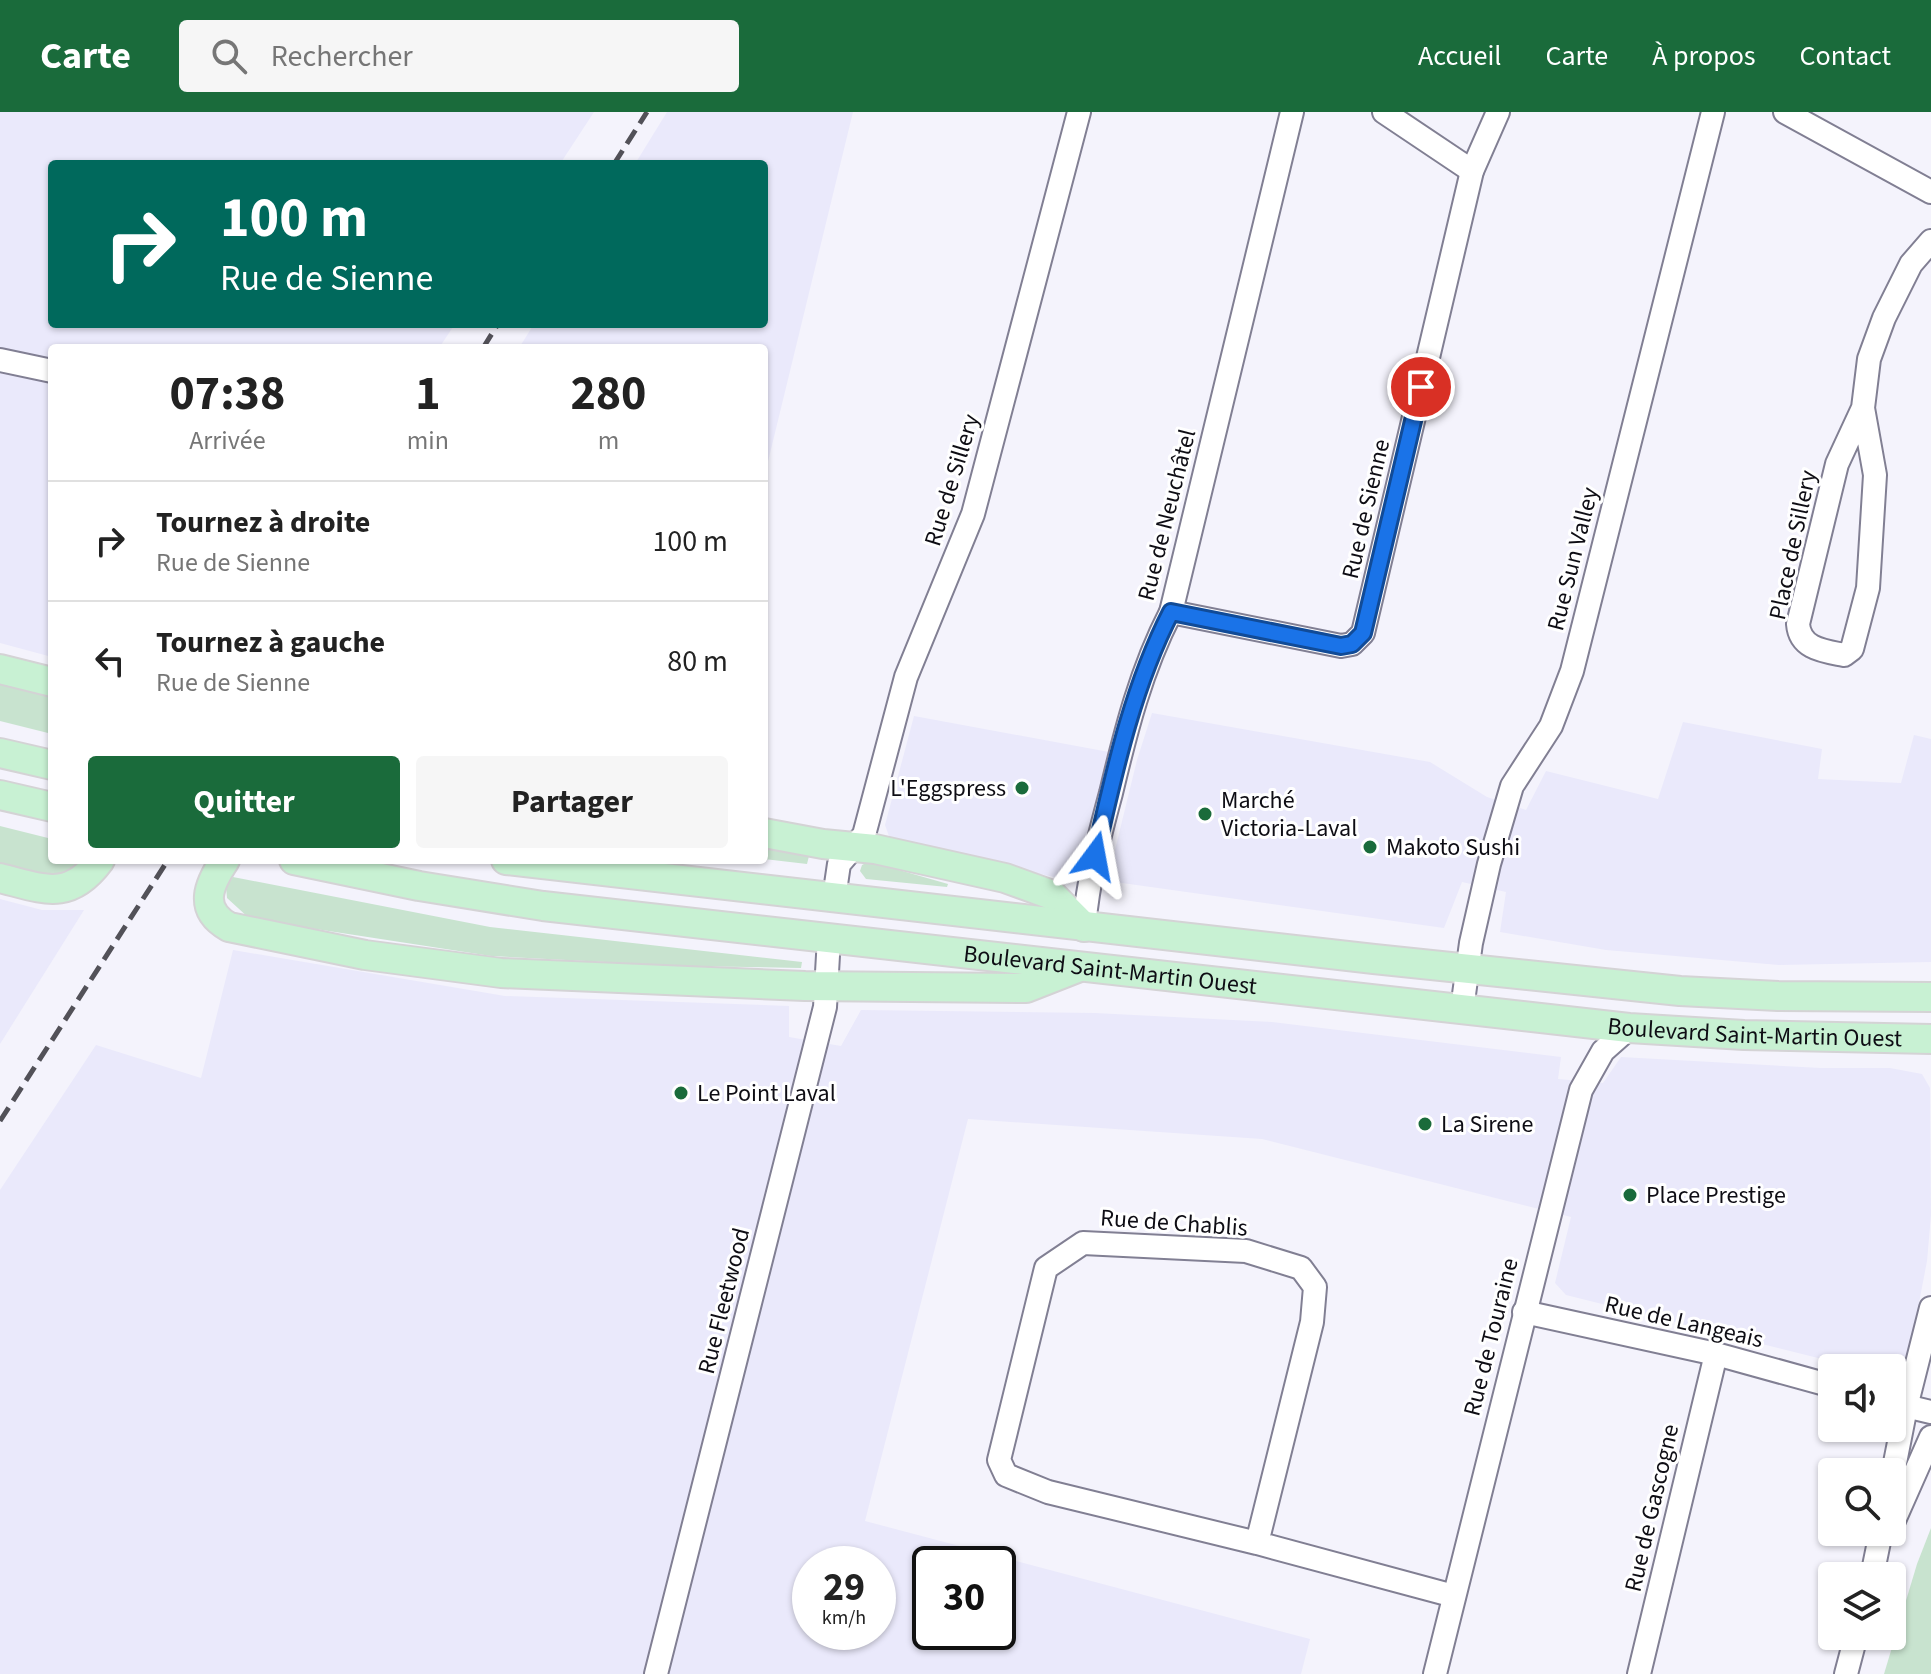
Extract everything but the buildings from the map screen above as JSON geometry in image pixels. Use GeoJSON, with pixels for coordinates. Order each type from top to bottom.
{"type":"FeatureCollection","features":[{"type":"Feature","properties":{"kind":"main road"},"geometry":{"type":"LineString","coordinates":[[0,669],[48,681]]}},
{"type":"Feature","properties":{"kind":"main road"},"geometry":{"type":"LineString","coordinates":[[0,753],[48,764]]}},
{"type":"Feature","properties":{"kind":"main road"},"geometry":{"type":"LineString","coordinates":[[0,795],[48,806]]}},
{"type":"Feature","properties":{"kind":"main road"},"geometry":{"type":"LineString","coordinates":[[768,834],[964,867],[1015,881],[1052,895],[1084,927]]}},
{"type":"Feature","properties":{"kind":"main road"},"geometry":{"type":"LineString","coordinates":[[0,878],[61,889],[84,880],[97,864]]}},
{"type":"Feature","properties":{"kind":"main road","name":"Boulevard Saint-Martin Ouest"},"geometry":{"type":"LineString","coordinates":[[313,864],[510,902],[1629,1028],[1744,1035],[1931,1039]]}},
{"type":"Feature","properties":{"kind":"main road","name":"Boulevard Saint-Martin Ouest"},"geometry":{"type":"LineString","coordinates":[[541,864],[1084,927],[1680,991],[1778,996],[1931,997]]}},
{"type":"Feature","properties":{"kind":"main road"},"geometry":{"type":"LineString","coordinates":[[220,867],[209,890],[209,899],[213,911],[225,924],[255,934],[365,955],[525,975],[826,986],[1026,988],[1081,967]]}},
{"type":"Feature","properties":{"kind":"street","name":"Rue de Sillery"},"geometry":{"type":"LineString","coordinates":[[834,898],[839,864],[864,835],[867,827],[906,677],[973,514],[1079,112]]}},
{"type":"Feature","properties":{"kind":"street","name":"Rue de Neuchâtel"},"geometry":{"type":"LineString","coordinates":[[1084,927],[1090,878],[1128,722],[1152,648],[1171,612],[1292,112]]}},
{"type":"Feature","properties":{"kind":"street"},"geometry":{"type":"LineString","coordinates":[[1384,112],[1472,171]]}},
{"type":"Feature","properties":{"kind":"street","name":"Rue de Sienne"},"geometry":{"type":"LineString","coordinates":[[1171,612],[1341,646],[1352,644],[1363,633],[1472,171],[1498,112]]}},
{"type":"Feature","properties":{"kind":"street","name":"Rue Sun Valley"},"geometry":{"type":"LineString","coordinates":[[1462,1009],[1467,969],[1489,864],[1512,786],[1551,726],[1572,671],[1713,112]]}},
{"type":"Feature","properties":{"kind":"street"},"geometry":{"type":"LineString","coordinates":[[1785,112],[1931,192]]}},
{"type":"Feature","properties":{"kind":"street","name":"Place de Sillery"},"geometry":{"type":"LineString","coordinates":[[1863,408],[1837,464],[1798,624],[1799,634],[1813,649],[1844,655],[1852,649],[1868,588],[1875,475],[1863,408],[1869,359],[1884,318],[1911,264],[1931,241]]}},
{"type":"Feature","properties":{"kind":"street"},"geometry":{"type":"LineString","coordinates":[[0,360],[48,370]]}},
{"type":"Feature","properties":{"kind":"street","name":"Rue Fleetwood"},"geometry":{"type":"LineString","coordinates":[[656,1674],[825,1007],[829,938]]}},
{"type":"Feature","properties":{"kind":"street","name":"Rue de Touraine"},"geometry":{"type":"LineString","coordinates":[[1435,1674],[1581,1090],[1600,1054],[1629,1028]]}},
{"type":"Feature","properties":{"kind":"street","name":"Rue de Chablis"},"geometry":{"type":"LineString","coordinates":[[1257,1543],[1312,1322],[1315,1287],[1301,1268],[1246,1251],[1083,1243],[1046,1268],[999,1460],[1006,1475],[1048,1492],[1257,1543],[1454,1596]]}},
{"type":"Feature","properties":{"kind":"street"},"geometry":{"type":"LineString","coordinates":[[1906,1384],[1931,1308]]}},
{"type":"Feature","properties":{"kind":"street","name":"Rue de Langeais"},"geometry":{"type":"LineString","coordinates":[[1524,1312],[1716,1354],[1818,1382]]}},
{"type":"Feature","properties":{"kind":"street","name":"Rue de Gascogne"},"geometry":{"type":"LineString","coordinates":[[1639,1674],[1716,1354]]}},
{"type":"Feature","properties":{"kind":"street"},"geometry":{"type":"LineString","coordinates":[[1906,1407],[1931,1412]]}},
{"type":"Feature","properties":{"kind":"street"},"geometry":{"type":"LineString","coordinates":[[1906,1493],[1931,1437]]}},
{"type":"Feature","properties":{"kind":"street"},"geometry":{"type":"LineString","coordinates":[[1846,1674],[1852,1650]]}},
{"type":"Feature","properties":{"kind":"shaded area"},"geometry":{"type":"Polygon","coordinates":[[[0,112],[594,112],[563,160],[48,160],[48,328],[452,328],[442,344],[48,344],[48,656],[0,643],[0,112]]]}},
{"type":"Feature","properties":{"kind":"shaded area"},"geometry":{"type":"Polygon","coordinates":[[[667,112],[853,112],[768,462],[768,344],[522,344],[532,328],[768,328],[768,160],[637,160],[667,112]]]}},
{"type":"Feature","properties":{"kind":"shaded area"},"geometry":{"type":"Polygon","coordinates":[[[1152,713],[1430,762],[1487,797],[1526,810],[1546,771],[1658,799],[1683,722],[1822,749],[1818,779],[1901,783],[1914,735],[1931,739],[1931,962],[1779,965],[1606,950],[1500,932],[1506,892],[1462,882],[1444,928],[1115,882],[1115,850],[1152,713]]]}},
{"type":"Feature","properties":{"kind":"shaded area"},"geometry":{"type":"Polygon","coordinates":[[[914,716],[1109,752],[1076,876],[1059,878],[897,844],[890,839],[885,825],[914,716]]]}},
{"type":"Feature","properties":{"kind":"shaded area"},"geometry":{"type":"Polygon","coordinates":[[[0,899],[42,910],[84,910],[0,1044],[0,899]]]}},
{"type":"Feature","properties":{"kind":"shaded area"},"geometry":{"type":"Polygon","coordinates":[[[233,950],[505,996],[789,1006],[789,1037],[841,1046],[861,1010],[1095,1013],[1272,1022],[1561,1057],[1558,1079],[1603,1083],[1621,1057],[1821,1068],[1890,1068],[1922,1074],[1930,1088],[1931,1215],[1927,1261],[1906,1355],[1818,1354],[1818,1358],[1566,1295],[1555,1283],[1571,1217],[1262,1139],[968,1119],[865,1521],[959,1546],[912,1546],[912,1650],[1016,1650],[1016,1561],[1310,1639],[1301,1674],[0,1674],[0,1190],[96,1045],[201,1078],[233,950]]]}},
{"type":"Feature","properties":{"kind":"green space"},"geometry":{"type":"Polygon","coordinates":[[[0,676],[48,688],[48,733],[0,721],[0,676]]]}},
{"type":"Feature","properties":{"kind":"green space"},"geometry":{"type":"Polygon","coordinates":[[[0,826],[48,838],[48,864],[80,864],[56,875],[0,863],[0,826]]]}},
{"type":"Feature","properties":{"kind":"green space"},"geometry":{"type":"Polygon","coordinates":[[[768,844],[810,852],[807,864],[768,859],[768,844]]]}},
{"type":"Feature","properties":{"kind":"green space"},"geometry":{"type":"Polygon","coordinates":[[[868,862],[948,884],[947,887],[866,879],[860,871],[862,865],[868,862]]]}},
{"type":"Feature","properties":{"kind":"green space"},"geometry":{"type":"Polygon","coordinates":[[[233,877],[490,927],[802,962],[801,968],[683,966],[491,956],[250,919],[227,898],[226,887],[233,877]]]}},
{"type":"Feature","properties":{"kind":"green space"},"geometry":{"type":"Polygon","coordinates":[[[1931,1528],[1931,1674],[1884,1674],[1891,1650],[1906,1650],[1906,1601],[1931,1528]]]}},
{"type":"Feature","properties":{"kind":"railway"},"geometry":{"type":"LineString","coordinates":[[617,160],[647,112]]}},
{"type":"Feature","properties":{"kind":"railway"},"geometry":{"type":"LineString","coordinates":[[486,344],[496,328]]}},
{"type":"Feature","properties":{"kind":"railway"},"geometry":{"type":"LineString","coordinates":[[0,1121],[165,864]]}},
{"type":"Feature","properties":{"kind":"place","name":"L'Eggspress"},"geometry":{"type":"Point","coordinates":[1022,788]}},
{"type":"Feature","properties":{"kind":"place","name":"Marché Victoria-Laval"},"geometry":{"type":"Point","coordinates":[1205,814]}},
{"type":"Feature","properties":{"kind":"place","name":"Makoto Sushi"},"geometry":{"type":"Point","coordinates":[1370,847]}},
{"type":"Feature","properties":{"kind":"place","name":"Le Point Laval"},"geometry":{"type":"Point","coordinates":[681,1093]}},
{"type":"Feature","properties":{"kind":"place","name":"La Sirene"},"geometry":{"type":"Point","coordinates":[1425,1124]}},
{"type":"Feature","properties":{"kind":"place","name":"Place Prestige"},"geometry":{"type":"Point","coordinates":[1630,1195]}},
{"type":"Feature","properties":{"kind":"route"},"geometry":{"type":"LineString","coordinates":[[1095,856],[1128,722],[1152,648],[1171,612],[1341,646],[1352,644],[1363,633],[1421,387]]}}]}
